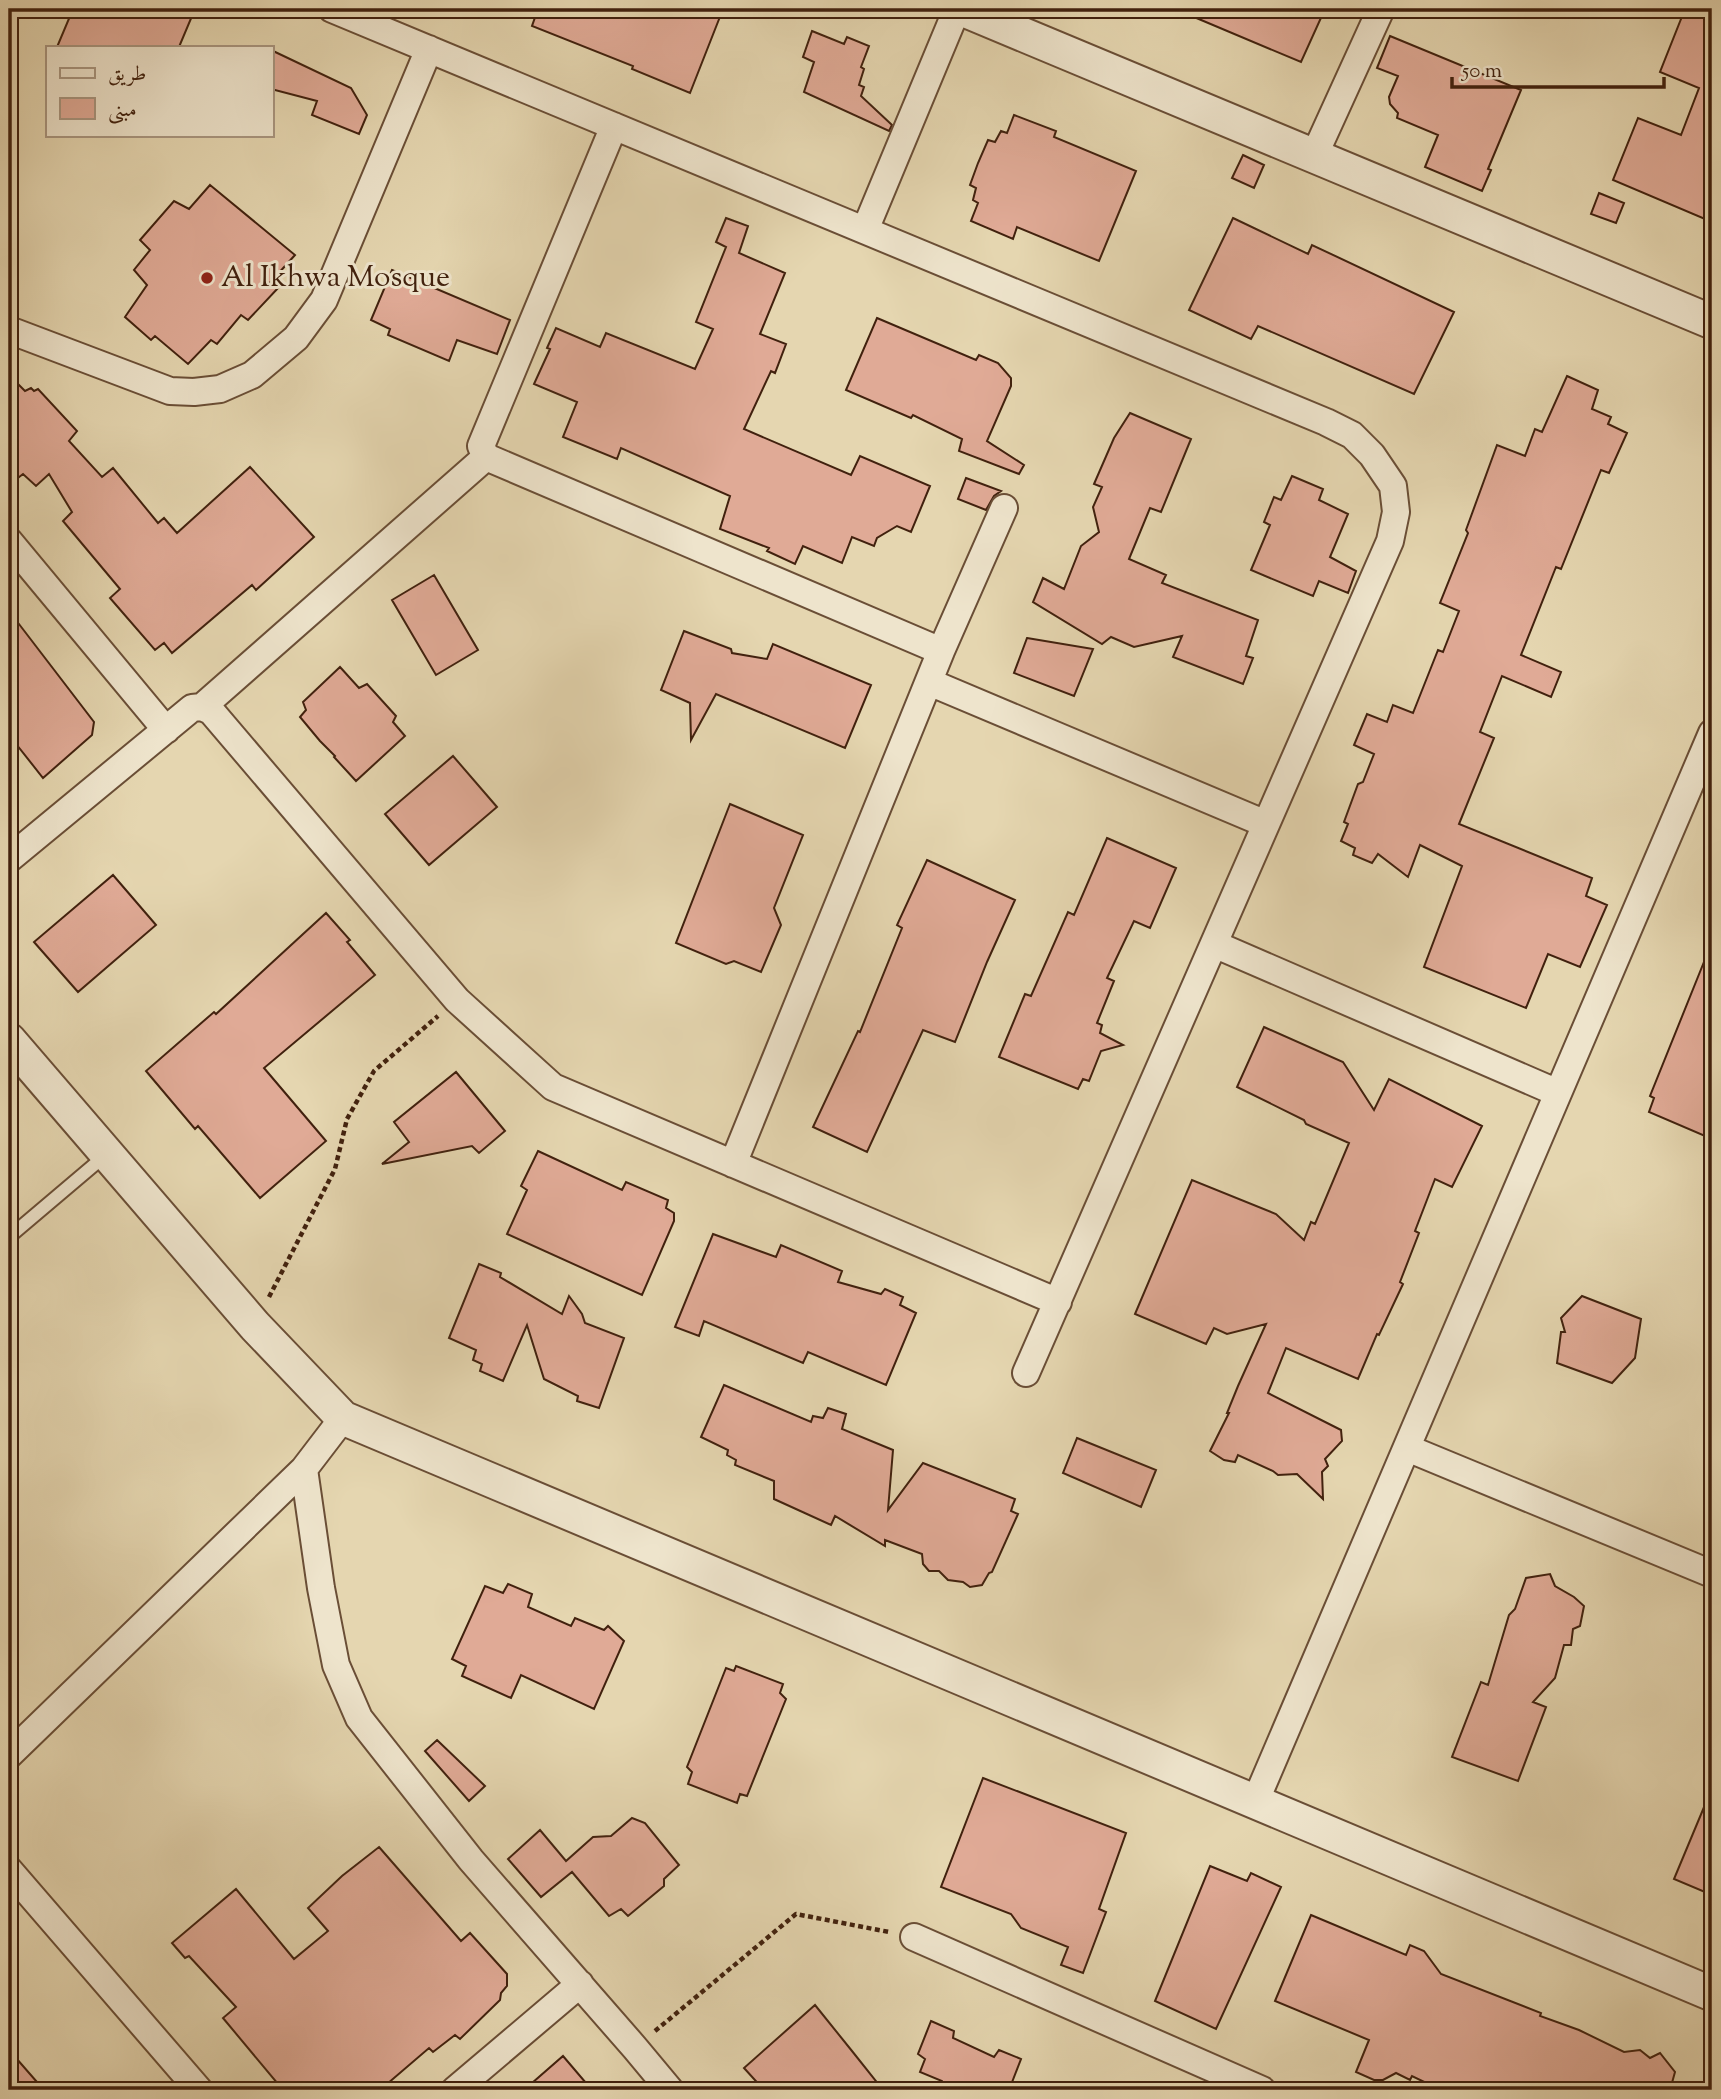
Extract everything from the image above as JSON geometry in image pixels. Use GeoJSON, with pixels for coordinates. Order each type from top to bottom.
{"type":"FeatureCollection","features":[{"type":"Feature","properties":{"kind":"street"},"geometry":{"type":"LineString","coordinates":[[332,9],[1326,422],[1352,435],[1372,455],[1393,486],[1396,512],[1390,541],[1026,1373]]}},
{"type":"Feature","properties":{"kind":"street"},"geometry":{"type":"LineString","coordinates":[[865,230],[960,9],[1712,323]]}},
{"type":"Feature","properties":{"kind":"street"},"geometry":{"type":"LineString","coordinates":[[1314,156],[1381,9]]}},
{"type":"Feature","properties":{"kind":"street"},"geometry":{"type":"LineString","coordinates":[[9,330],[170,391],[220,389],[252,375],[296,338],[324,300],[429,49]]}},
{"type":"Feature","properties":{"kind":"street"},"geometry":{"type":"LineString","coordinates":[[614,126],[481,446],[486,457],[941,651]]}},
{"type":"Feature","properties":{"kind":"street"},"geometry":{"type":"LineString","coordinates":[[202,707],[486,457]]}},
{"type":"Feature","properties":{"kind":"street"},"geometry":{"type":"LineString","coordinates":[[733,1164],[941,651],[1004,508]]}},
{"type":"Feature","properties":{"kind":"street"},"geometry":{"type":"LineString","coordinates":[[9,541],[166,730]]}},
{"type":"Feature","properties":{"kind":"street"},"geometry":{"type":"LineString","coordinates":[[929,682],[1266,824]]}},
{"type":"Feature","properties":{"kind":"street"},"geometry":{"type":"LineString","coordinates":[[9,859],[192,708],[202,707],[211,711],[457,1000],[553,1087],[1058,1302]]}},
{"type":"Feature","properties":{"kind":"street"},"geometry":{"type":"LineString","coordinates":[[1256,1800],[1710,743]]}},
{"type":"Feature","properties":{"kind":"street"},"geometry":{"type":"LineString","coordinates":[[1214,944],[1558,1093]]}},
{"type":"Feature","properties":{"kind":"street"},"geometry":{"type":"LineString","coordinates":[[9,1040],[255,1326],[343,1418],[1712,1994]]}},
{"type":"Feature","properties":{"kind":"street"},"geometry":{"type":"LineString","coordinates":[[9,1755],[304,1469],[343,1418]]}},
{"type":"Feature","properties":{"kind":"street"},"geometry":{"type":"LineString","coordinates":[[1407,1448],[1712,1574]]}},
{"type":"Feature","properties":{"kind":"street"},"geometry":{"type":"LineString","coordinates":[[304,1469],[321,1588],[336,1665],[359,1718],[471,1860],[670,2090]]}},
{"type":"Feature","properties":{"kind":"street"},"geometry":{"type":"LineString","coordinates":[[9,1870],[199,2090]]}},
{"type":"Feature","properties":{"kind":"street"},"geometry":{"type":"LineString","coordinates":[[914,1937],[1262,2090]]}},
{"type":"Feature","properties":{"kind":"street"},"geometry":{"type":"LineString","coordinates":[[455,2090],[580,1984]]}},
{"type":"Feature","properties":{"kind":"lane"},"geometry":{"type":"LineString","coordinates":[[9,1237],[107,1154]]}},
{"type":"Feature","properties":{"kind":"path"},"geometry":{"type":"LineString","coordinates":[[255,1326],[335,1169],[347,1119],[374,1072],[457,1000]]}},
{"type":"Feature","properties":{"kind":"path"},"geometry":{"type":"LineString","coordinates":[[635,2048],[796,1914],[914,1937]]}},
{"type":"Feature","properties":{"kind":"building"},"geometry":{"type":"Polygon","coordinates":[[[73,9],[195,9],[179,46],[57,46],[73,9]]]}},
{"type":"Feature","properties":{"kind":"building"},"geometry":{"type":"Polygon","coordinates":[[[538,9],[723,9],[690,93],[632,69],[633,66],[532,26],[538,9]]]}},
{"type":"Feature","properties":{"kind":"building"},"geometry":{"type":"Polygon","coordinates":[[[1175,9],[1325,9],[1301,62],[1175,9]]]}},
{"type":"Feature","properties":{"kind":"building"},"geometry":{"type":"Polygon","coordinates":[[[1685,9],[1712,9],[1712,222],[1613,180],[1638,118],[1681,135],[1699,88],[1660,72],[1685,9]]]}},
{"type":"Feature","properties":{"kind":"building"},"geometry":{"type":"Polygon","coordinates":[[[812,31],[844,44],[847,37],[869,46],[861,67],[864,69],[859,85],[864,87],[861,96],[892,125],[889,131],[804,92],[814,62],[803,57],[812,31]]]}},
{"type":"Feature","properties":{"kind":"building"},"geometry":{"type":"Polygon","coordinates":[[[1390,36],[1521,90],[1488,169],[1491,170],[1482,191],[1425,167],[1438,135],[1397,118],[1398,113],[1390,104],[1389,97],[1398,76],[1377,68],[1390,36]]]}},
{"type":"Feature","properties":{"kind":"building"},"geometry":{"type":"Polygon","coordinates":[[[273,51],[351,88],[367,115],[359,134],[312,115],[317,101],[273,90],[273,51]]]}},
{"type":"Feature","properties":{"kind":"building"},"geometry":{"type":"Polygon","coordinates":[[[1014,115],[1056,131],[1054,137],[1136,171],[1099,261],[1017,227],[1013,239],[971,221],[978,203],[973,200],[976,188],[970,185],[978,163],[988,140],[995,142],[1001,131],[1007,133],[1014,115]]]}},
{"type":"Feature","properties":{"kind":"building"},"geometry":{"type":"Polygon","coordinates":[[[1243,155],[1264,165],[1254,188],[1232,178],[1243,155]]]}},
{"type":"Feature","properties":{"kind":"building","name":"Al Ikhwa Mosque"},"geometry":{"type":"Polygon","coordinates":[[[210,185],[295,255],[267,286],[279,287],[248,320],[241,315],[217,344],[211,340],[188,364],[155,336],[151,340],[125,317],[147,285],[134,270],[150,250],[140,240],[174,201],[189,209],[210,185]]]}},
{"type":"Feature","properties":{"kind":"building"},"geometry":{"type":"Polygon","coordinates":[[[1599,193],[1624,203],[1616,223],[1591,214],[1599,193]]]}},
{"type":"Feature","properties":{"kind":"building"},"geometry":{"type":"Polygon","coordinates":[[[726,218],[748,226],[739,253],[785,273],[760,334],[786,344],[775,373],[771,371],[744,429],[851,475],[860,456],[930,486],[911,532],[897,526],[877,538],[874,546],[852,537],[842,563],[803,546],[795,564],[767,551],[769,548],[720,529],[730,496],[621,448],[617,459],[563,437],[577,402],[534,384],[556,328],[600,347],[606,333],[695,369],[713,329],[696,322],[726,247],[716,242],[726,218]]]}},
{"type":"Feature","properties":{"kind":"building"},"geometry":{"type":"Polygon","coordinates":[[[1233,218],[1308,254],[1312,245],[1454,312],[1414,394],[1258,326],[1251,339],[1189,310],[1233,218]]]}},
{"type":"Feature","properties":{"kind":"building"},"geometry":{"type":"Polygon","coordinates":[[[392,270],[510,320],[497,354],[457,340],[449,361],[388,335],[390,329],[371,320],[392,270]]]}},
{"type":"Feature","properties":{"kind":"building"},"geometry":{"type":"Polygon","coordinates":[[[877,318],[976,360],[979,355],[998,363],[1011,378],[1011,386],[987,441],[1024,465],[1019,474],[959,451],[962,439],[913,415],[911,418],[846,390],[877,318]]]}},
{"type":"Feature","properties":{"kind":"building"},"geometry":{"type":"Polygon","coordinates":[[[9,375],[25,391],[38,389],[77,431],[69,441],[102,477],[113,468],[158,523],[164,518],[177,533],[250,467],[314,537],[256,590],[252,585],[172,653],[164,643],[155,650],[110,598],[120,589],[63,521],[72,512],[49,474],[36,486],[23,474],[9,485],[9,375]]]}},
{"type":"Feature","properties":{"kind":"building"},"geometry":{"type":"Polygon","coordinates":[[[1567,376],[1598,390],[1592,409],[1611,417],[1608,424],[1627,433],[1609,473],[1601,470],[1561,569],[1556,567],[1521,655],[1561,672],[1551,697],[1502,676],[1480,732],[1494,738],[1459,824],[1592,878],[1586,896],[1607,905],[1580,967],[1548,954],[1526,1008],[1424,967],[1462,866],[1420,845],[1408,877],[1378,854],[1372,863],[1353,855],[1355,848],[1341,841],[1348,824],[1344,822],[1358,784],[1363,782],[1374,754],[1354,745],[1367,714],[1387,722],[1393,705],[1413,713],[1438,650],[1443,652],[1459,611],[1440,603],[1468,533],[1466,530],[1497,445],[1525,456],[1535,429],[1542,432],[1567,376]]]}},
{"type":"Feature","properties":{"kind":"building"},"geometry":{"type":"Polygon","coordinates":[[[1130,413],[1191,439],[1161,512],[1150,508],[1129,559],[1166,575],[1162,583],[1258,620],[1246,656],[1253,658],[1243,684],[1173,657],[1182,636],[1134,647],[1111,637],[1102,644],[1033,602],[1043,578],[1064,589],[1081,546],[1099,532],[1093,507],[1102,487],[1094,484],[1114,438],[1130,413]]]}},
{"type":"Feature","properties":{"kind":"building"},"geometry":{"type":"Polygon","coordinates":[[[1292,476],[1323,489],[1319,500],[1348,514],[1330,557],[1356,571],[1348,593],[1319,581],[1313,596],[1251,570],[1270,525],[1264,522],[1274,497],[1281,500],[1292,476]]]}},
{"type":"Feature","properties":{"kind":"building"},"geometry":{"type":"Polygon","coordinates":[[[966,478],[1001,491],[994,496],[986,510],[958,499],[966,478]]]}},
{"type":"Feature","properties":{"kind":"building"},"geometry":{"type":"Polygon","coordinates":[[[434,575],[478,650],[436,675],[392,600],[434,575]]]}},
{"type":"Feature","properties":{"kind":"building"},"geometry":{"type":"Polygon","coordinates":[[[9,611],[94,722],[92,735],[43,778],[9,735],[9,611]]]}},
{"type":"Feature","properties":{"kind":"building"},"geometry":{"type":"Polygon","coordinates":[[[684,631],[731,649],[732,653],[767,659],[773,644],[871,685],[845,748],[716,694],[691,740],[690,703],[661,690],[684,631]]]}},
{"type":"Feature","properties":{"kind":"building"},"geometry":{"type":"Polygon","coordinates":[[[1027,638],[1093,649],[1074,696],[1014,673],[1027,638]]]}},
{"type":"Feature","properties":{"kind":"building"},"geometry":{"type":"Polygon","coordinates":[[[340,667],[359,688],[367,684],[396,716],[393,722],[405,736],[356,781],[300,717],[306,710],[303,702],[340,667]]]}},
{"type":"Feature","properties":{"kind":"building"},"geometry":{"type":"Polygon","coordinates":[[[453,756],[497,807],[429,865],[385,814],[453,756]]]}},
{"type":"Feature","properties":{"kind":"building"},"geometry":{"type":"Polygon","coordinates":[[[730,804],[803,835],[774,908],[781,925],[761,972],[734,961],[726,964],[676,943],[730,804]]]}},
{"type":"Feature","properties":{"kind":"building"},"geometry":{"type":"Polygon","coordinates":[[[1107,838],[1176,868],[1150,928],[1134,921],[1107,978],[1114,981],[1097,1023],[1102,1025],[1100,1033],[1123,1045],[1101,1051],[1089,1081],[1083,1079],[1078,1089],[999,1057],[1025,994],[1031,996],[1068,912],[1074,915],[1107,838]]]}},
{"type":"Feature","properties":{"kind":"building"},"geometry":{"type":"Polygon","coordinates":[[[927,860],[1015,900],[955,1042],[923,1030],[867,1152],[813,1127],[858,1031],[860,1032],[902,928],[897,925],[927,860]]]}},
{"type":"Feature","properties":{"kind":"building"},"geometry":{"type":"Polygon","coordinates":[[[113,875],[156,925],[78,992],[34,942],[113,875]]]}},
{"type":"Feature","properties":{"kind":"building"},"geometry":{"type":"Polygon","coordinates":[[[326,913],[375,975],[264,1068],[326,1141],[260,1198],[198,1126],[195,1129],[146,1071],[214,1012],[216,1014],[326,913]]]}},
{"type":"Feature","properties":{"kind":"building"},"geometry":{"type":"Polygon","coordinates":[[[1712,942],[1712,1139],[1649,1112],[1654,1098],[1650,1096],[1712,942]]]}},
{"type":"Feature","properties":{"kind":"building"},"geometry":{"type":"Polygon","coordinates":[[[1264,1027],[1343,1062],[1374,1110],[1389,1079],[1482,1126],[1452,1187],[1435,1179],[1415,1231],[1419,1233],[1400,1282],[1403,1284],[1358,1379],[1286,1348],[1268,1393],[1341,1430],[1342,1441],[1325,1459],[1328,1466],[1322,1472],[1323,1499],[1297,1474],[1278,1475],[1238,1455],[1235,1462],[1224,1460],[1210,1451],[1266,1324],[1227,1334],[1214,1328],[1206,1344],[1135,1314],[1192,1180],[1276,1214],[1304,1240],[1311,1222],[1315,1224],[1349,1143],[1306,1124],[1304,1120],[1237,1087],[1264,1027]]]}},
{"type":"Feature","properties":{"kind":"building"},"geometry":{"type":"Polygon","coordinates":[[[456,1072],[505,1131],[479,1153],[472,1146],[382,1164],[409,1142],[394,1122],[456,1072]]]}},
{"type":"Feature","properties":{"kind":"building"},"geometry":{"type":"Polygon","coordinates":[[[538,1151],[622,1190],[626,1182],[668,1200],[666,1208],[674,1213],[674,1221],[642,1295],[507,1234],[527,1190],[521,1186],[538,1151]]]}},
{"type":"Feature","properties":{"kind":"building"},"geometry":{"type":"Polygon","coordinates":[[[713,1234],[776,1257],[781,1245],[842,1271],[838,1282],[881,1294],[885,1289],[903,1297],[900,1305],[916,1313],[886,1385],[808,1352],[803,1363],[704,1321],[699,1336],[675,1327],[713,1234]]]}},
{"type":"Feature","properties":{"kind":"building"},"geometry":{"type":"Polygon","coordinates":[[[479,1264],[501,1273],[500,1277],[562,1314],[569,1296],[585,1323],[624,1338],[599,1408],[577,1401],[578,1396],[544,1379],[527,1325],[503,1381],[480,1371],[482,1364],[473,1360],[476,1350],[449,1338],[479,1264]]]}},
{"type":"Feature","properties":{"kind":"building"},"geometry":{"type":"Polygon","coordinates":[[[1582,1296],[1641,1319],[1635,1358],[1612,1383],[1557,1363],[1561,1332],[1565,1332],[1561,1318],[1582,1296]]]}},
{"type":"Feature","properties":{"kind":"building"},"geometry":{"type":"Polygon","coordinates":[[[724,1385],[811,1422],[813,1416],[823,1418],[828,1408],[846,1414],[842,1429],[893,1450],[888,1510],[923,1463],[1015,1499],[1011,1511],[1018,1514],[992,1572],[982,1585],[970,1587],[963,1582],[948,1580],[939,1571],[929,1571],[923,1564],[922,1554],[885,1540],[885,1546],[835,1516],[831,1525],[774,1499],[774,1481],[735,1465],[736,1460],[727,1455],[728,1450],[701,1437],[724,1385]]]}},
{"type":"Feature","properties":{"kind":"building"},"geometry":{"type":"Polygon","coordinates":[[[1077,1438],[1156,1470],[1141,1507],[1063,1473],[1077,1438]]]}},
{"type":"Feature","properties":{"kind":"building"},"geometry":{"type":"Polygon","coordinates":[[[1550,1574],[1555,1586],[1584,1606],[1580,1626],[1573,1629],[1571,1645],[1564,1645],[1555,1678],[1533,1702],[1546,1707],[1518,1781],[1452,1757],[1481,1682],[1488,1685],[1509,1615],[1515,1609],[1526,1578],[1550,1574]]]}},
{"type":"Feature","properties":{"kind":"building"},"geometry":{"type":"Polygon","coordinates":[[[508,1584],[532,1594],[528,1607],[571,1626],[575,1618],[604,1630],[608,1626],[624,1641],[594,1709],[521,1675],[511,1698],[462,1676],[466,1666],[452,1659],[485,1586],[503,1593],[508,1584]]]}},
{"type":"Feature","properties":{"kind":"building"},"geometry":{"type":"Polygon","coordinates":[[[736,1666],[783,1684],[780,1693],[786,1699],[747,1796],[740,1794],[737,1803],[688,1784],[692,1772],[687,1767],[726,1668],[734,1671],[736,1666]]]}},
{"type":"Feature","properties":{"kind":"building"},"geometry":{"type":"Polygon","coordinates":[[[437,1740],[485,1786],[469,1801],[425,1751],[437,1740]]]}},
{"type":"Feature","properties":{"kind":"building"},"geometry":{"type":"Polygon","coordinates":[[[983,1778],[1126,1833],[1099,1909],[1106,1912],[1083,1973],[1061,1965],[1068,1947],[1021,1928],[1011,1914],[941,1887],[983,1778]]]}},
{"type":"Feature","properties":{"kind":"building"},"geometry":{"type":"Polygon","coordinates":[[[1712,1788],[1712,1895],[1674,1879],[1712,1788]]]}},
{"type":"Feature","properties":{"kind":"building"},"geometry":{"type":"Polygon","coordinates":[[[632,1818],[645,1823],[679,1865],[664,1879],[664,1886],[628,1916],[621,1909],[609,1916],[572,1872],[541,1897],[508,1859],[540,1830],[566,1861],[593,1837],[611,1836],[632,1818]]]}},
{"type":"Feature","properties":{"kind":"building"},"geometry":{"type":"Polygon","coordinates":[[[379,1847],[461,1941],[470,1933],[507,1974],[507,1986],[501,1993],[500,2000],[460,2039],[455,2035],[433,2052],[429,2048],[380,2090],[283,2090],[223,2018],[236,2007],[189,1956],[185,1958],[172,1943],[236,1889],[294,1959],[328,1931],[308,1908],[342,1876],[379,1847]]]}},
{"type":"Feature","properties":{"kind":"building"},"geometry":{"type":"Polygon","coordinates":[[[1210,1866],[1247,1881],[1251,1873],[1281,1887],[1216,2029],[1155,2001],[1210,1866]]]}},
{"type":"Feature","properties":{"kind":"building"},"geometry":{"type":"Polygon","coordinates":[[[1311,1915],[1406,1955],[1410,1945],[1424,1951],[1441,1974],[1541,2013],[1540,2016],[1579,2030],[1624,2052],[1640,2050],[1650,2058],[1660,2053],[1675,2072],[1670,2090],[1441,2090],[1412,2076],[1410,2080],[1396,2073],[1383,2080],[1374,2080],[1356,2072],[1369,2040],[1275,2001],[1311,1915]]]}},
{"type":"Feature","properties":{"kind":"building"},"geometry":{"type":"Polygon","coordinates":[[[815,2005],[883,2090],[764,2090],[744,2068],[815,2005]]]}},
{"type":"Feature","properties":{"kind":"building"},"geometry":{"type":"Polygon","coordinates":[[[931,2021],[954,2031],[953,2038],[994,2057],[999,2050],[1021,2059],[1009,2090],[949,2090],[942,2081],[920,2072],[925,2059],[918,2054],[931,2021]]]}},
{"type":"Feature","properties":{"kind":"building"},"geometry":{"type":"Polygon","coordinates":[[[9,2050],[44,2090],[9,2090],[9,2050]]]}},
{"type":"Feature","properties":{"kind":"building"},"geometry":{"type":"Polygon","coordinates":[[[563,2056],[592,2090],[524,2090],[563,2056]]]}},
{"type":"Feature","properties":{"kind":"place","name":"Al Ikhwa Mosque"},"geometry":{"type":"Point","coordinates":[207,278]}}]}
